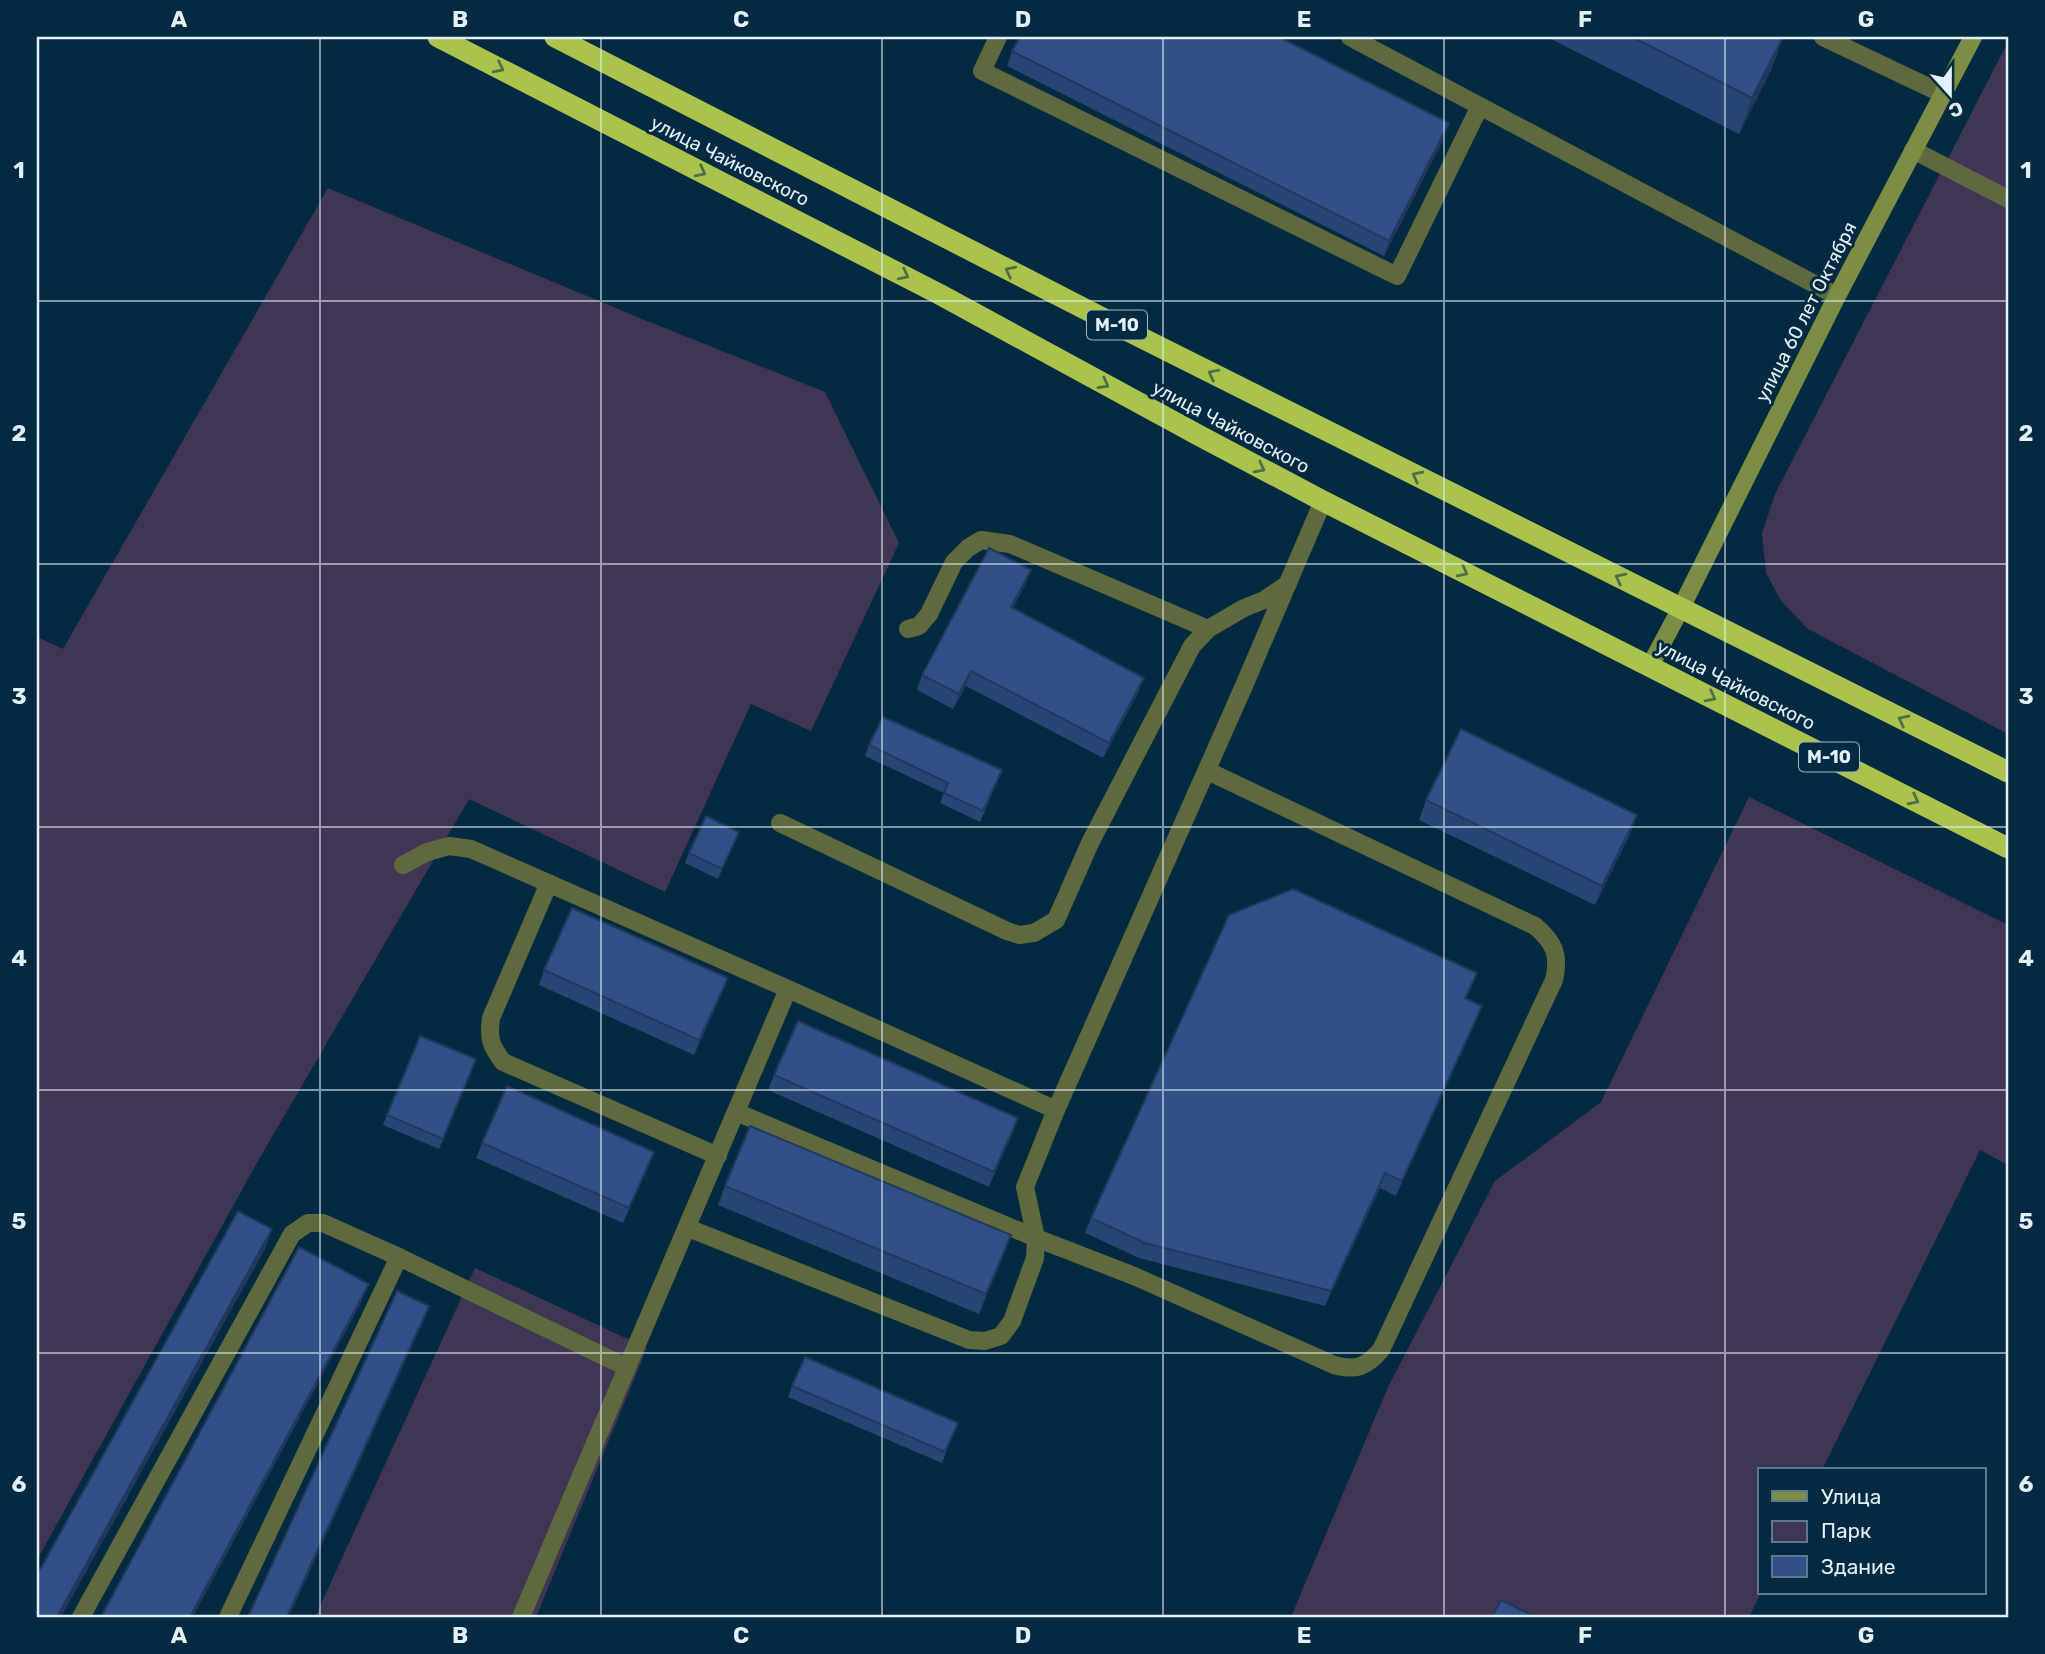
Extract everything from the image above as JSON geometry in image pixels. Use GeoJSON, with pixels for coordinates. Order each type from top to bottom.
{"type":"FeatureCollection","features":[{"type":"Feature","properties":{"kind":"highway","name":"улица Чайковского"},"geometry":{"type":"LineString","coordinates":[[438,37],[939,294],[1323,501],[2008,848]]}},
{"type":"Feature","properties":{"kind":"highway","name":"улица Чайковского"},"geometry":{"type":"LineString","coordinates":[[555,37],[1120,327],[2008,772]]}},
{"type":"Feature","properties":{"kind":"street"},"geometry":{"type":"LineString","coordinates":[[998,37],[982,71],[1397,275],[1480,106]]}},
{"type":"Feature","properties":{"kind":"street"},"geometry":{"type":"LineString","coordinates":[[1350,37],[1837,296]]}},
{"type":"Feature","properties":{"kind":"street"},"geometry":{"type":"LineString","coordinates":[[1823,37],[1943,94]]}},
{"type":"Feature","properties":{"kind":"street","name":"улица 60 лет Октября"},"geometry":{"type":"LineString","coordinates":[[1650,666],[1837,296],[1973,37]]}},
{"type":"Feature","properties":{"kind":"street"},"geometry":{"type":"LineString","coordinates":[[1913,149],[2008,199]]}},
{"type":"Feature","properties":{"kind":"street"},"geometry":{"type":"LineString","coordinates":[[688,1228],[969,1340],[985,1341],[1000,1336],[1012,1321],[1035,1258],[1036,1238],[1025,1186],[1323,501]]}},
{"type":"Feature","properties":{"kind":"street"},"geometry":{"type":"LineString","coordinates":[[908,629],[919,626],[929,614],[954,562],[981,540],[1010,544],[1208,629]]}},
{"type":"Feature","properties":{"kind":"street"},"geometry":{"type":"LineString","coordinates":[[780,823],[1007,931],[1019,935],[1034,933],[1056,920],[1090,843],[1192,646],[1208,629],[1264,600],[1288,584]]}},
{"type":"Feature","properties":{"kind":"street"},"geometry":{"type":"LineString","coordinates":[[736,1112],[1133,1276],[1334,1365],[1350,1369],[1373,1359],[1381,1350],[1554,980],[1557,967],[1554,950],[1548,937],[1535,926],[1214,774]]}},
{"type":"Feature","properties":{"kind":"street"},"geometry":{"type":"LineString","coordinates":[[403,865],[427,852],[449,846],[471,849],[1056,1111]]}},
{"type":"Feature","properties":{"kind":"street"},"geometry":{"type":"LineString","coordinates":[[549,883],[491,1018],[489,1034],[493,1049],[503,1062],[718,1156]]}},
{"type":"Feature","properties":{"kind":"street"},"geometry":{"type":"LineString","coordinates":[[521,1617],[788,989]]}},
{"type":"Feature","properties":{"kind":"street"},"geometry":{"type":"LineString","coordinates":[[81,1617],[292,1234],[308,1223],[323,1223],[399,1256],[626,1367]]}},
{"type":"Feature","properties":{"kind":"street"},"geometry":{"type":"LineString","coordinates":[[228,1617],[399,1256]]}},
{"type":"Feature","properties":{"kind":"green space"},"geometry":{"type":"Polygon","coordinates":[[[2008,42],[2008,734],[1808,629],[1782,602],[1766,573],[1762,533],[1775,494],[2008,42]]]}},
{"type":"Feature","properties":{"kind":"green space"},"geometry":{"type":"Polygon","coordinates":[[[328,188],[825,392],[899,543],[811,731],[751,704],[665,892],[469,799],[258,1161],[37,1560],[37,637],[63,649],[328,188]]]}},
{"type":"Feature","properties":{"kind":"green space"},"geometry":{"type":"Polygon","coordinates":[[[1749,797],[2008,925],[2008,1165],[1980,1150],[1823,1468],[1758,1468],[1758,1594],[1760,1594],[1749,1617],[1291,1617],[1388,1387],[1495,1181],[1601,1102],[1749,797]]]}},
{"type":"Feature","properties":{"kind":"green space"},"geometry":{"type":"Polygon","coordinates":[[[475,1268],[647,1348],[536,1617],[315,1617],[475,1268]]]}},
{"type":"Feature","properties":{"kind":"building"},"geometry":{"type":"Polygon","coordinates":[[[1020,37],[1279,37],[1449,123],[1389,241],[1012,51],[1020,37]]]}},
{"type":"Feature","properties":{"kind":"building"},"geometry":{"type":"Polygon","coordinates":[[[1632,37],[1783,37],[1752,98],[1632,37]]]}},
{"type":"Feature","properties":{"kind":"building"},"geometry":{"type":"Polygon","coordinates":[[[989,548],[1031,570],[1011,607],[1144,678],[1109,743],[971,671],[959,694],[922,675],[989,548]]]}},
{"type":"Feature","properties":{"kind":"building"},"geometry":{"type":"Polygon","coordinates":[[[883,717],[1002,770],[983,811],[944,793],[948,783],[869,745],[883,717]]]}},
{"type":"Feature","properties":{"kind":"building"},"geometry":{"type":"Polygon","coordinates":[[[1461,729],[1637,815],[1602,886],[1426,800],[1461,729]]]}},
{"type":"Feature","properties":{"kind":"building"},"geometry":{"type":"Polygon","coordinates":[[[706,816],[739,832],[722,869],[689,853],[706,816]]]}},
{"type":"Feature","properties":{"kind":"building"},"geometry":{"type":"Polygon","coordinates":[[[1293,889],[1477,973],[1465,998],[1482,1006],[1402,1181],[1385,1173],[1331,1291],[1145,1243],[1091,1218],[1229,915],[1293,889]]]}},
{"type":"Feature","properties":{"kind":"building"},"geometry":{"type":"Polygon","coordinates":[[[572,908],[728,978],[699,1040],[544,970],[572,908]]]}},
{"type":"Feature","properties":{"kind":"building"},"geometry":{"type":"Polygon","coordinates":[[[798,1021],[1018,1118],[994,1172],[774,1075],[798,1021]]]}},
{"type":"Feature","properties":{"kind":"building"},"geometry":{"type":"Polygon","coordinates":[[[420,1036],[476,1059],[443,1139],[387,1115],[420,1036]]]}},
{"type":"Feature","properties":{"kind":"building"},"geometry":{"type":"Polygon","coordinates":[[[507,1086],[654,1152],[629,1208],[482,1143],[507,1086]]]}},
{"type":"Feature","properties":{"kind":"building"},"geometry":{"type":"Polygon","coordinates":[[[750,1126],[1011,1235],[986,1294],[725,1186],[750,1126]]]}},
{"type":"Feature","properties":{"kind":"building"},"geometry":{"type":"Polygon","coordinates":[[[238,1211],[272,1229],[57,1617],[37,1617],[37,1575],[238,1211]]]}},
{"type":"Feature","properties":{"kind":"building"},"geometry":{"type":"Polygon","coordinates":[[[299,1247],[369,1284],[190,1617],[101,1617],[299,1247]]]}},
{"type":"Feature","properties":{"kind":"building"},"geometry":{"type":"Polygon","coordinates":[[[397,1291],[429,1306],[287,1617],[248,1617],[397,1291]]]}},
{"type":"Feature","properties":{"kind":"building"},"geometry":{"type":"Polygon","coordinates":[[[805,1357],[958,1423],[945,1452],[792,1386],[805,1357]]]}},
{"type":"Feature","properties":{"kind":"building"},"geometry":{"type":"Polygon","coordinates":[[[1501,1600],[1536,1617],[1492,1617],[1501,1600]]]}}]}
